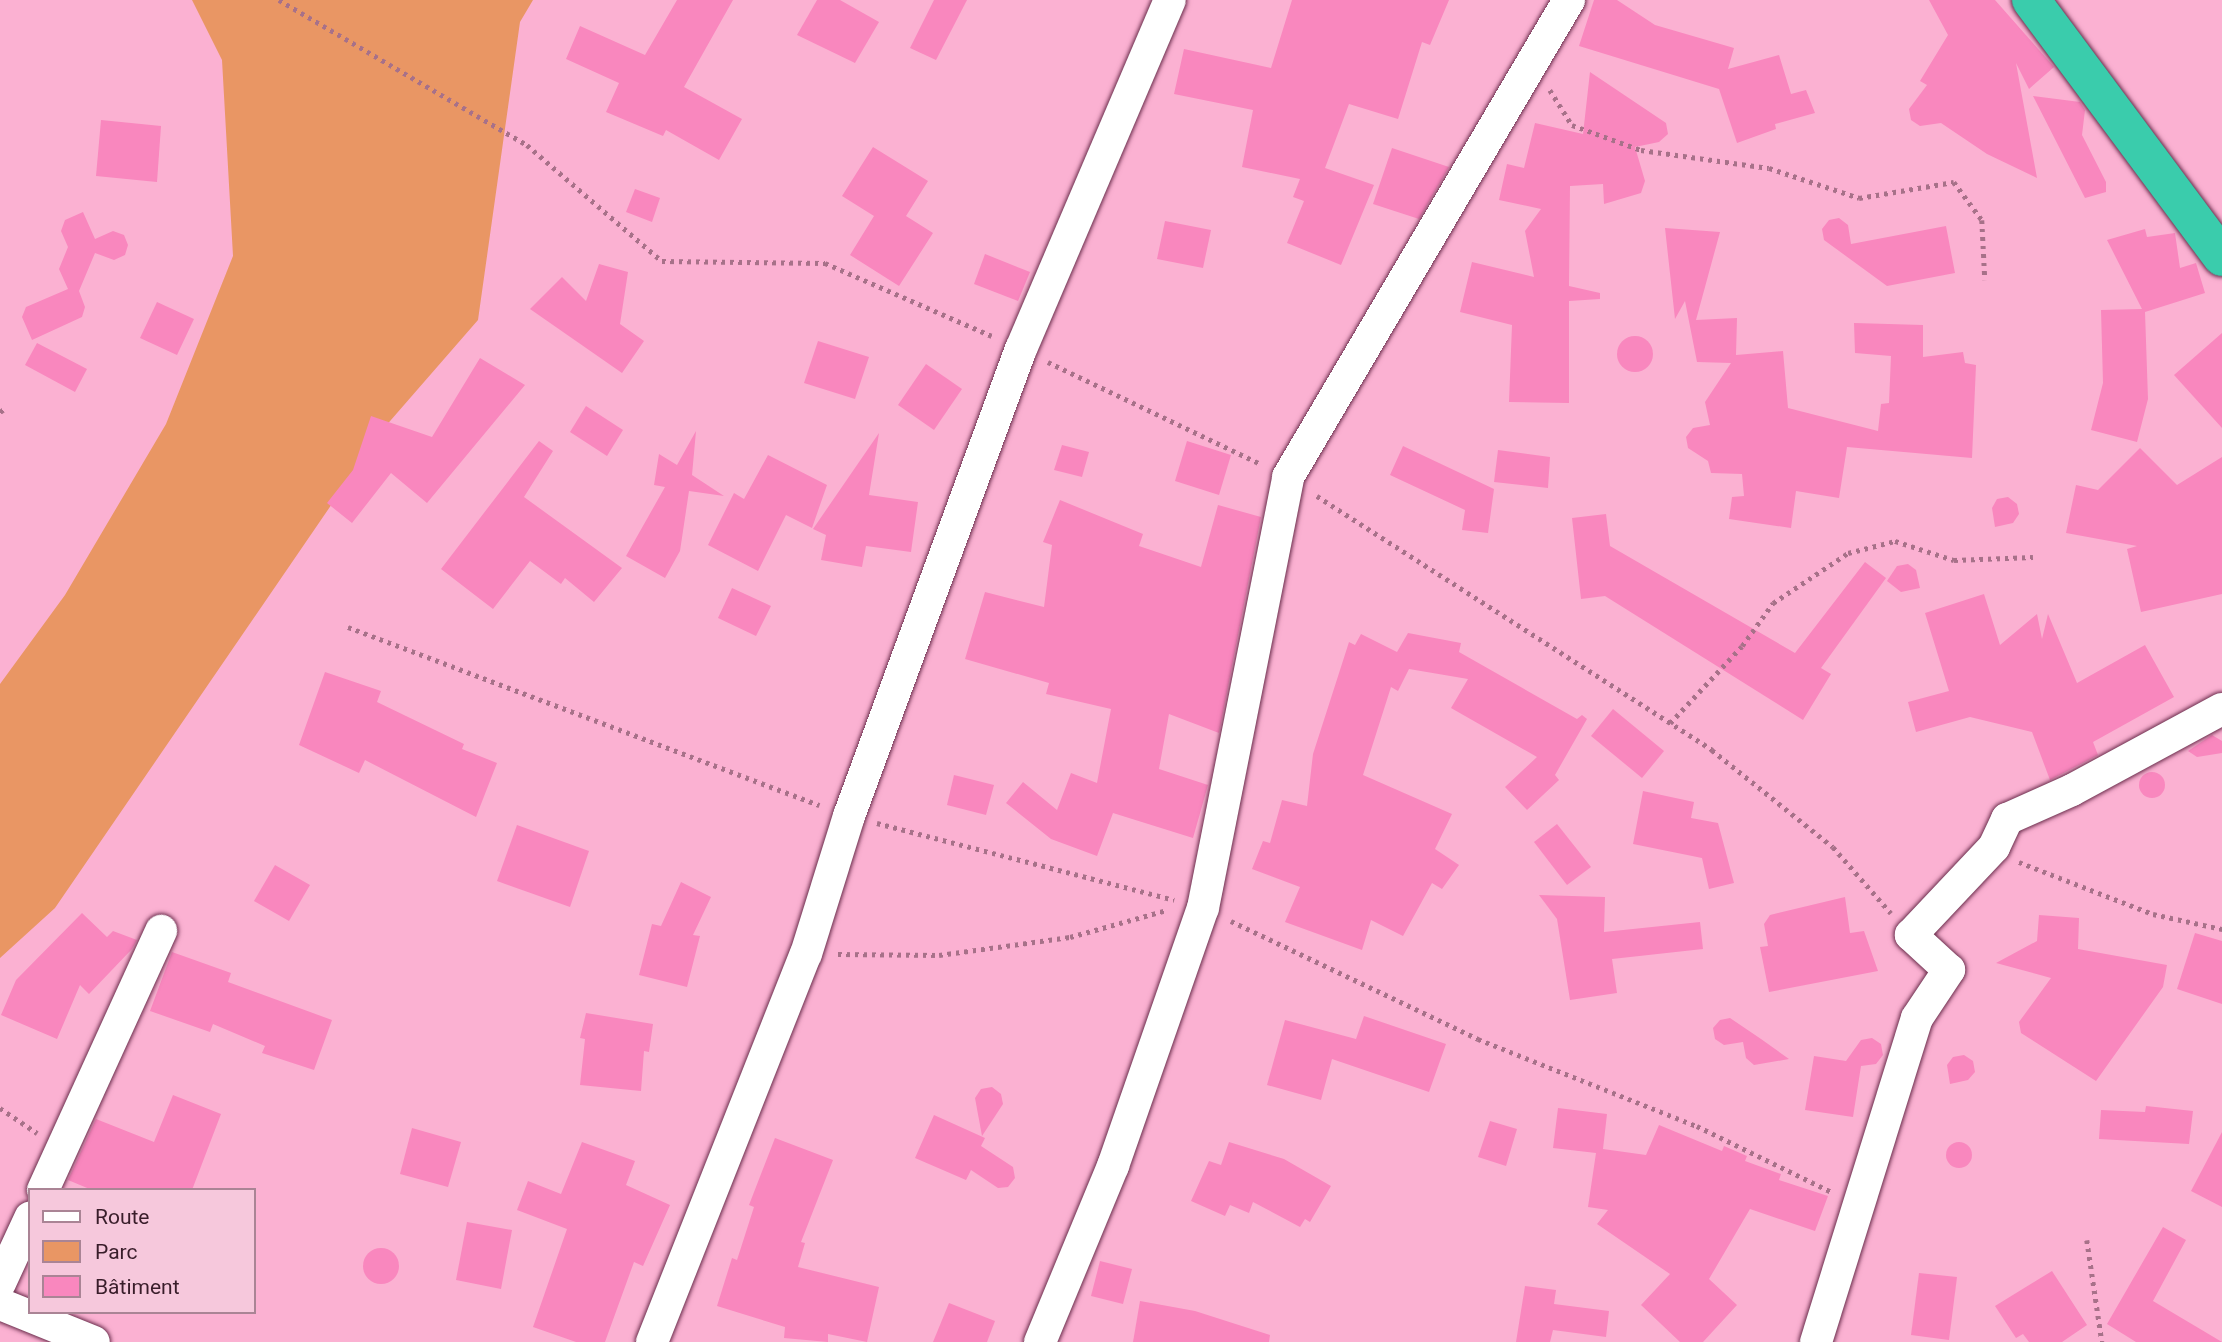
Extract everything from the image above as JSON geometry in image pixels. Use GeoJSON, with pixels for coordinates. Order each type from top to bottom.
{"type":"FeatureCollection","features":[{"type":"Feature","properties":{"kind":"highway"},"geometry":{"type":"LineString","coordinates":[[2031,0],[2222,257]]}},
{"type":"Feature","properties":{"kind":"street"},"geometry":{"type":"LineString","coordinates":[[652,1342],[806,954],[849,816],[1021,349],[1170,0]]}},
{"type":"Feature","properties":{"kind":"street"},"geometry":{"type":"LineString","coordinates":[[1040,1342],[1113,1166],[1196,906],[1288,477],[1569,0]]}},
{"type":"Feature","properties":{"kind":"street"},"geometry":{"type":"LineString","coordinates":[[1816,1342],[1917,1018],[1949,970],[1911,935],[1994,847],[2007,819],[2072,790],[2222,709]]}},
{"type":"Feature","properties":{"kind":"street"},"geometry":{"type":"LineString","coordinates":[[44,1188],[161,931]]}},
{"type":"Feature","properties":{"kind":"street"},"geometry":{"type":"LineString","coordinates":[[0,1283],[28,1222]]}},
{"type":"Feature","properties":{"kind":"street"},"geometry":{"type":"LineString","coordinates":[[0,1304],[94,1342]]}},
{"type":"Feature","properties":{"kind":"path"},"geometry":{"type":"LineString","coordinates":[[279,0],[527,145],[662,261],[825,262],[1021,349],[1288,477],[1712,750],[1833,847],[1911,935]]}},
{"type":"Feature","properties":{"kind":"path"},"geometry":{"type":"LineString","coordinates":[[1533,63],[1572,124],[1640,150],[1769,168],[1859,198],[1954,182],[1982,220],[1985,280]]}},
{"type":"Feature","properties":{"kind":"path"},"geometry":{"type":"LineString","coordinates":[[1670,723],[1742,646],[1773,603],[1848,553],[1895,541],[1954,560],[2033,557]]}},
{"type":"Feature","properties":{"kind":"path"},"geometry":{"type":"LineString","coordinates":[[348,627],[849,816],[1196,906],[1478,1039],[1696,1126],[1860,1206]]}},
{"type":"Feature","properties":{"kind":"path"},"geometry":{"type":"LineString","coordinates":[[1994,847],[2048,877],[2153,914],[2222,929]]}},
{"type":"Feature","properties":{"kind":"path"},"geometry":{"type":"LineString","coordinates":[[806,954],[939,954],[1070,937],[1196,906]]}},
{"type":"Feature","properties":{"kind":"path"},"geometry":{"type":"LineString","coordinates":[[0,1108],[61,1150]]}},
{"type":"Feature","properties":{"kind":"path"},"geometry":{"type":"LineString","coordinates":[[2087,1241],[2102,1342]]}},
{"type":"Feature","properties":{"kind":"green space"},"geometry":{"type":"Polygon","coordinates":[[[192,0],[533,0],[520,22],[478,320],[384,428],[55,908],[0,958],[0,684],[65,595],[166,424],[233,256],[222,60],[192,0]]]}},
{"type":"Feature","properties":{"kind":"building"},"geometry":{"type":"Polygon","coordinates":[[[677,0],[733,0],[684,87],[742,119],[719,160],[666,130],[663,136],[606,112],[619,83],[566,59],[580,26],[645,55],[677,0]]]}},
{"type":"Feature","properties":{"kind":"building"},"geometry":{"type":"Polygon","coordinates":[[[817,0],[840,0],[879,22],[855,63],[797,35],[817,0]]]}},
{"type":"Feature","properties":{"kind":"building"},"geometry":{"type":"Polygon","coordinates":[[[934,0],[967,0],[936,60],[910,48],[934,0]]]}},
{"type":"Feature","properties":{"kind":"building"},"geometry":{"type":"Polygon","coordinates":[[[1292,0],[1449,0],[1430,45],[1422,42],[1398,119],[1349,104],[1325,168],[1374,185],[1341,265],[1287,243],[1304,201],[1293,197],[1300,179],[1242,167],[1253,110],[1174,94],[1184,49],[1271,68],[1292,0]]]}},
{"type":"Feature","properties":{"kind":"building"},"geometry":{"type":"Polygon","coordinates":[[[1594,0],[1617,0],[1655,25],[1734,48],[1728,69],[1779,55],[1791,94],[1806,90],[1815,113],[1775,124],[1776,129],[1737,143],[1719,89],[1579,46],[1594,0]]]}},
{"type":"Feature","properties":{"kind":"building"},"geometry":{"type":"Polygon","coordinates":[[[1929,0],[1995,0],[2054,67],[2029,89],[2016,63],[2037,178],[1987,154],[1941,123],[1920,126],[1911,120],[1909,109],[1927,85],[1920,81],[1948,35],[1929,0]]]}},
{"type":"Feature","properties":{"kind":"building"},"geometry":{"type":"Polygon","coordinates":[[[1590,72],[1666,123],[1668,134],[1659,142],[1635,147],[1645,181],[1641,193],[1604,204],[1603,184],[1570,186],[1569,286],[1600,293],[1600,299],[1569,301],[1569,403],[1509,402],[1512,325],[1460,312],[1472,262],[1534,277],[1525,231],[1541,209],[1499,200],[1507,164],[1524,168],[1535,123],[1583,134],[1590,72]]]}},
{"type":"Feature","properties":{"kind":"building"},"geometry":{"type":"Polygon","coordinates":[[[2033,96],[2080,102],[2085,110],[2082,135],[2106,182],[2106,192],[2085,198],[2033,96]]]}},
{"type":"Feature","properties":{"kind":"building"},"geometry":{"type":"Polygon","coordinates":[[[101,120],[161,126],[157,182],[96,176],[101,120]]]}},
{"type":"Feature","properties":{"kind":"building"},"geometry":{"type":"Polygon","coordinates":[[[873,147],[928,181],[906,216],[933,233],[899,286],[850,255],[874,216],[842,196],[873,147]]]}},
{"type":"Feature","properties":{"kind":"building"},"geometry":{"type":"Polygon","coordinates":[[[1392,148],[1449,167],[1419,219],[1373,204],[1392,148]]]}},
{"type":"Feature","properties":{"kind":"building"},"geometry":{"type":"Polygon","coordinates":[[[635,189],[660,198],[652,222],[626,212],[635,189]]]}},
{"type":"Feature","properties":{"kind":"building"},"geometry":{"type":"Polygon","coordinates":[[[83,212],[95,239],[113,231],[124,235],[128,245],[125,255],[114,260],[95,253],[79,291],[85,307],[82,317],[32,340],[22,317],[26,307],[68,289],[59,269],[68,247],[61,231],[65,220],[83,212]]]}},
{"type":"Feature","properties":{"kind":"building"},"geometry":{"type":"Polygon","coordinates":[[[1839,218],[1848,225],[1851,244],[1946,226],[1955,273],[1887,286],[1824,240],[1822,229],[1829,220],[1839,218]]]}},
{"type":"Feature","properties":{"kind":"building"},"geometry":{"type":"Polygon","coordinates":[[[1165,221],[1211,230],[1203,268],[1157,259],[1165,221]]]}},
{"type":"Feature","properties":{"kind":"building"},"geometry":{"type":"Polygon","coordinates":[[[1665,228],[1720,232],[1696,320],[1737,318],[1736,355],[1783,351],[1788,408],[1878,431],[1881,404],[1889,403],[1891,356],[1855,353],[1854,323],[1923,325],[1923,357],[1963,352],[1965,363],[1976,365],[1972,458],[1847,447],[1839,498],[1796,491],[1791,528],[1729,519],[1732,497],[1744,496],[1742,474],[1711,473],[1708,461],[1688,448],[1686,437],[1693,428],[1710,425],[1705,402],[1731,363],[1697,362],[1685,301],[1675,319],[1665,228]]]}},
{"type":"Feature","properties":{"kind":"building"},"geometry":{"type":"Polygon","coordinates":[[[2145,229],[2147,237],[2175,233],[2180,268],[2196,263],[2205,293],[2145,312],[2148,399],[2137,442],[2091,430],[2103,383],[2101,310],[2142,309],[2107,240],[2145,229]]]}},
{"type":"Feature","properties":{"kind":"building"},"geometry":{"type":"Polygon","coordinates":[[[985,254],[1030,272],[1018,301],[974,284],[985,254]]]}},
{"type":"Feature","properties":{"kind":"building"},"geometry":{"type":"Polygon","coordinates":[[[599,264],[628,272],[620,324],[644,341],[622,373],[530,309],[562,277],[586,301],[599,264]]]}},
{"type":"Feature","properties":{"kind":"building"},"geometry":{"type":"Polygon","coordinates":[[[157,302],[194,319],[177,355],[140,338],[157,302]]]}},
{"type":"Feature","properties":{"kind":"building"},"geometry":{"type":"Polygon","coordinates":[[[2222,333],[2222,428],[2174,375],[2222,333]]]}},
{"type":"Feature","properties":{"kind":"building"},"geometry":{"type":"Polygon","coordinates":[[[1635,336],[1648,341],[1653,354],[1648,367],[1635,372],[1622,367],[1617,354],[1622,341],[1635,336]]]}},
{"type":"Feature","properties":{"kind":"building"},"geometry":{"type":"Polygon","coordinates":[[[818,341],[869,357],[855,399],[804,383],[818,341]]]}},
{"type":"Feature","properties":{"kind":"building"},"geometry":{"type":"Polygon","coordinates":[[[37,343],[87,369],[75,392],[25,365],[37,343]]]}},
{"type":"Feature","properties":{"kind":"building"},"geometry":{"type":"Polygon","coordinates":[[[480,358],[525,385],[427,503],[391,473],[352,523],[327,503],[353,470],[371,416],[432,437],[480,358]]]}},
{"type":"Feature","properties":{"kind":"building"},"geometry":{"type":"Polygon","coordinates":[[[926,364],[962,389],[934,430],[898,405],[926,364]]]}},
{"type":"Feature","properties":{"kind":"building"},"geometry":{"type":"Polygon","coordinates":[[[586,406],[623,430],[607,456],[570,432],[586,406]]]}},
{"type":"Feature","properties":{"kind":"building"},"geometry":{"type":"Polygon","coordinates":[[[696,431],[692,475],[724,496],[689,491],[680,551],[665,578],[626,556],[665,487],[654,485],[659,454],[677,465],[696,431]]]}},
{"type":"Feature","properties":{"kind":"building"},"geometry":{"type":"Polygon","coordinates":[[[879,433],[869,495],[918,502],[911,552],[866,546],[862,567],[821,560],[826,535],[813,529],[879,433]]]}},
{"type":"Feature","properties":{"kind":"building"},"geometry":{"type":"Polygon","coordinates":[[[539,441],[553,451],[524,497],[622,568],[594,602],[565,578],[561,584],[530,561],[493,609],[441,569],[539,441]]]}},
{"type":"Feature","properties":{"kind":"building"},"geometry":{"type":"Polygon","coordinates":[[[1187,441],[1231,455],[1219,495],[1175,481],[1187,441]]]}},
{"type":"Feature","properties":{"kind":"building"},"geometry":{"type":"Polygon","coordinates":[[[1062,445],[1089,452],[1082,477],[1054,470],[1062,445]]]}},
{"type":"Feature","properties":{"kind":"building"},"geometry":{"type":"Polygon","coordinates":[[[1403,446],[1494,489],[1488,533],[1462,530],[1465,510],[1390,475],[1403,446]]]}},
{"type":"Feature","properties":{"kind":"building"},"geometry":{"type":"Polygon","coordinates":[[[2140,448],[2177,485],[2222,457],[2222,594],[2141,612],[2127,549],[2137,546],[2066,533],[2076,485],[2098,490],[2140,448]]]}},
{"type":"Feature","properties":{"kind":"building"},"geometry":{"type":"Polygon","coordinates":[[[1498,450],[1550,457],[1548,488],[1494,482],[1498,450]]]}},
{"type":"Feature","properties":{"kind":"building"},"geometry":{"type":"Polygon","coordinates":[[[768,455],[827,485],[812,528],[786,515],[758,571],[708,545],[734,493],[744,499],[768,455]]]}},
{"type":"Feature","properties":{"kind":"building"},"geometry":{"type":"Polygon","coordinates":[[[2008,497],[2017,504],[2019,514],[2013,523],[1995,527],[1992,508],[1997,499],[2008,497]]]}},
{"type":"Feature","properties":{"kind":"building"},"geometry":{"type":"Polygon","coordinates":[[[1060,500],[1143,534],[1139,546],[1201,567],[1218,505],[1261,517],[1219,733],[1169,714],[1159,769],[1208,785],[1193,838],[1113,813],[1097,856],[1051,839],[1006,803],[1023,782],[1057,810],[1071,773],[1097,783],[1111,709],[1046,694],[1049,683],[965,659],[985,592],[1044,607],[1052,545],[1043,542],[1060,500]]]}},
{"type":"Feature","properties":{"kind":"building"},"geometry":{"type":"Polygon","coordinates":[[[1606,514],[1610,546],[1795,653],[1865,562],[1886,578],[1821,668],[1831,674],[1803,720],[1605,596],[1581,599],[1572,518],[1606,514]]]}},
{"type":"Feature","properties":{"kind":"building"},"geometry":{"type":"Polygon","coordinates":[[[1908,564],[1916,570],[1920,588],[1901,592],[1887,581],[1897,566],[1908,564]]]}},
{"type":"Feature","properties":{"kind":"building"},"geometry":{"type":"Polygon","coordinates":[[[732,588],[771,606],[756,636],[718,618],[732,588]]]}},
{"type":"Feature","properties":{"kind":"building"},"geometry":{"type":"Polygon","coordinates":[[[1984,594],[2000,645],[2037,614],[2042,639],[2048,614],[2077,683],[2145,645],[2174,697],[2093,742],[2098,755],[2050,780],[2032,732],[1970,717],[1916,732],[1908,702],[1949,691],[1925,613],[1984,594]]]}},
{"type":"Feature","properties":{"kind":"building"},"geometry":{"type":"Polygon","coordinates":[[[1408,633],[1461,643],[1459,652],[1577,719],[1582,715],[1587,719],[1555,775],[1559,780],[1527,810],[1505,787],[1537,757],[1451,708],[1468,679],[1409,669],[1398,691],[1391,687],[1363,775],[1452,814],[1435,849],[1459,865],[1442,889],[1432,883],[1403,936],[1371,920],[1362,950],[1285,922],[1300,887],[1252,869],[1263,841],[1270,843],[1282,800],[1307,806],[1313,754],[1349,642],[1355,645],[1361,634],[1397,652],[1408,633]]]}},
{"type":"Feature","properties":{"kind":"building"},"geometry":{"type":"Polygon","coordinates":[[[325,672],[381,691],[377,702],[464,744],[462,749],[497,763],[476,817],[365,760],[359,773],[299,745],[325,672]]]}},
{"type":"Feature","properties":{"kind":"building"},"geometry":{"type":"Polygon","coordinates":[[[1613,709],[1664,751],[1642,778],[1591,736],[1613,709]]]}},
{"type":"Feature","properties":{"kind":"building"},"geometry":{"type":"Polygon","coordinates":[[[2212,735],[2222,741],[2222,753],[2197,757],[2188,751],[2212,735]]]}},
{"type":"Feature","properties":{"kind":"building"},"geometry":{"type":"Polygon","coordinates":[[[2152,772],[2161,776],[2165,785],[2161,794],[2152,798],[2143,794],[2139,785],[2143,776],[2152,772]]]}},
{"type":"Feature","properties":{"kind":"building"},"geometry":{"type":"Polygon","coordinates":[[[954,775],[994,785],[986,815],[947,805],[954,775]]]}},
{"type":"Feature","properties":{"kind":"building"},"geometry":{"type":"Polygon","coordinates":[[[1643,791],[1694,802],[1691,818],[1718,823],[1734,883],[1709,889],[1702,858],[1633,844],[1643,791]]]}},
{"type":"Feature","properties":{"kind":"building"},"geometry":{"type":"Polygon","coordinates":[[[1557,824],[1591,867],[1567,885],[1534,842],[1557,824]]]}},
{"type":"Feature","properties":{"kind":"building"},"geometry":{"type":"Polygon","coordinates":[[[517,825],[589,851],[570,907],[497,881],[517,825]]]}},
{"type":"Feature","properties":{"kind":"building"},"geometry":{"type":"Polygon","coordinates":[[[275,865],[310,885],[289,921],[254,901],[275,865]]]}},
{"type":"Feature","properties":{"kind":"building"},"geometry":{"type":"Polygon","coordinates":[[[681,882],[711,897],[693,935],[700,936],[687,987],[639,975],[652,924],[661,926],[681,882]]]}},
{"type":"Feature","properties":{"kind":"building"},"geometry":{"type":"Polygon","coordinates":[[[1539,895],[1605,897],[1604,932],[1700,922],[1703,949],[1612,959],[1617,993],[1570,1000],[1557,919],[1539,895]]]}},
{"type":"Feature","properties":{"kind":"building"},"geometry":{"type":"Polygon","coordinates":[[[1845,897],[1850,933],[1864,931],[1878,971],[1769,992],[1760,947],[1768,946],[1764,924],[1770,915],[1845,897]]]}},
{"type":"Feature","properties":{"kind":"building"},"geometry":{"type":"Polygon","coordinates":[[[82,913],[107,937],[113,931],[137,940],[132,949],[89,994],[80,985],[57,1039],[1,1015],[16,980],[82,913]]]}},
{"type":"Feature","properties":{"kind":"building"},"geometry":{"type":"Polygon","coordinates":[[[2039,915],[2079,918],[2078,949],[2167,965],[2163,987],[2096,1081],[2021,1033],[2019,1022],[2051,978],[1996,963],[2037,941],[2039,915]]]}},
{"type":"Feature","properties":{"kind":"building"},"geometry":{"type":"Polygon","coordinates":[[[2195,933],[2222,941],[2222,1004],[2177,989],[2195,933]]]}},
{"type":"Feature","properties":{"kind":"building"},"geometry":{"type":"Polygon","coordinates":[[[172,952],[231,973],[228,982],[332,1020],[314,1070],[262,1053],[265,1046],[213,1024],[210,1032],[150,1011],[172,952]]]}},
{"type":"Feature","properties":{"kind":"building"},"geometry":{"type":"Polygon","coordinates":[[[586,1013],[653,1024],[649,1052],[644,1051],[641,1091],[580,1085],[585,1039],[580,1038],[586,1013]]]}},
{"type":"Feature","properties":{"kind":"building"},"geometry":{"type":"Polygon","coordinates":[[[1364,1016],[1446,1044],[1429,1092],[1332,1059],[1321,1100],[1267,1085],[1285,1020],[1356,1039],[1364,1016]]]}},
{"type":"Feature","properties":{"kind":"building"},"geometry":{"type":"Polygon","coordinates":[[[1730,1018],[1789,1059],[1754,1065],[1746,1058],[1743,1042],[1724,1045],[1715,1039],[1713,1028],[1720,1020],[1730,1018]]]}},
{"type":"Feature","properties":{"kind":"building"},"geometry":{"type":"Polygon","coordinates":[[[1872,1038],[1881,1044],[1883,1055],[1876,1064],[1861,1066],[1853,1117],[1805,1110],[1814,1056],[1846,1061],[1861,1040],[1872,1038]]]}},
{"type":"Feature","properties":{"kind":"building"},"geometry":{"type":"Polygon","coordinates":[[[1964,1055],[1973,1061],[1975,1072],[1968,1080],[1950,1084],[1947,1065],[1953,1057],[1964,1055]]]}},
{"type":"Feature","properties":{"kind":"building"},"geometry":{"type":"Polygon","coordinates":[[[992,1087],[1001,1094],[1003,1104],[982,1136],[975,1098],[981,1089],[992,1087]]]}},
{"type":"Feature","properties":{"kind":"building"},"geometry":{"type":"Polygon","coordinates":[[[173,1095],[221,1114],[193,1188],[87,1188],[68,1180],[96,1119],[154,1142],[173,1095]]]}},
{"type":"Feature","properties":{"kind":"building"},"geometry":{"type":"Polygon","coordinates":[[[2146,1106],[2193,1111],[2189,1144],[2099,1139],[2101,1110],[2145,1112],[2146,1106]]]}},
{"type":"Feature","properties":{"kind":"building"},"geometry":{"type":"Polygon","coordinates":[[[1558,1108],[1607,1114],[1603,1149],[1646,1155],[1659,1125],[1722,1151],[1724,1146],[1747,1156],[1745,1161],[1781,1174],[1779,1180],[1828,1196],[1815,1231],[1750,1209],[1709,1279],[1737,1305],[1703,1342],[1680,1342],[1641,1305],[1670,1274],[1597,1224],[1608,1210],[1588,1207],[1596,1153],[1553,1148],[1558,1108]]]}},
{"type":"Feature","properties":{"kind":"building"},"geometry":{"type":"Polygon","coordinates":[[[934,1115],[985,1138],[981,1146],[1013,1167],[1015,1178],[1008,1187],[998,1188],[971,1170],[966,1180],[915,1158],[934,1115]]]}},
{"type":"Feature","properties":{"kind":"building"},"geometry":{"type":"Polygon","coordinates":[[[1490,1121],[1517,1129],[1506,1166],[1478,1157],[1490,1121]]]}},
{"type":"Feature","properties":{"kind":"building"},"geometry":{"type":"Polygon","coordinates":[[[412,1128],[461,1142],[448,1187],[400,1174],[412,1128]]]}},
{"type":"Feature","properties":{"kind":"building"},"geometry":{"type":"Polygon","coordinates":[[[2222,1132],[2222,1207],[2191,1191],[2222,1132]]]}},
{"type":"Feature","properties":{"kind":"building"},"geometry":{"type":"Polygon","coordinates":[[[775,1138],[833,1160],[801,1242],[805,1243],[798,1267],[879,1287],[867,1342],[828,1334],[828,1342],[784,1338],[785,1327],[717,1306],[732,1258],[737,1260],[754,1207],[749,1205],[775,1138]]]}},
{"type":"Feature","properties":{"kind":"building"},"geometry":{"type":"Polygon","coordinates":[[[582,1142],[635,1161],[626,1185],[670,1205],[643,1266],[634,1262],[605,1342],[576,1342],[533,1327],[567,1229],[517,1210],[528,1181],[561,1194],[582,1142]]]}},
{"type":"Feature","properties":{"kind":"building"},"geometry":{"type":"Polygon","coordinates":[[[1229,1142],[1284,1159],[1331,1186],[1310,1222],[1305,1219],[1300,1227],[1253,1202],[1249,1213],[1230,1205],[1225,1216],[1191,1201],[1209,1161],[1221,1165],[1229,1142]]]}},
{"type":"Feature","properties":{"kind":"building"},"geometry":{"type":"Polygon","coordinates":[[[1959,1142],[1969,1145],[1972,1155],[1969,1165],[1959,1168],[1949,1165],[1946,1155],[1949,1145],[1959,1142]]]}},
{"type":"Feature","properties":{"kind":"building"},"geometry":{"type":"Polygon","coordinates":[[[467,1222],[512,1230],[501,1289],[456,1280],[467,1222]]]}},
{"type":"Feature","properties":{"kind":"building"},"geometry":{"type":"Polygon","coordinates":[[[2163,1227],[2186,1240],[2153,1301],[2222,1342],[2136,1342],[2107,1324],[2163,1227]]]}},
{"type":"Feature","properties":{"kind":"building"},"geometry":{"type":"Polygon","coordinates":[[[381,1248],[394,1253],[399,1266],[394,1279],[381,1284],[368,1279],[363,1266],[368,1253],[381,1248]]]}},
{"type":"Feature","properties":{"kind":"building"},"geometry":{"type":"Polygon","coordinates":[[[1100,1261],[1132,1269],[1123,1304],[1091,1296],[1100,1261]]]}},
{"type":"Feature","properties":{"kind":"building"},"geometry":{"type":"Polygon","coordinates":[[[2052,1271],[2087,1325],[2062,1342],[2029,1342],[2023,1334],[2016,1338],[1995,1306],[2052,1271]]]}},
{"type":"Feature","properties":{"kind":"building"},"geometry":{"type":"Polygon","coordinates":[[[1919,1273],[1957,1277],[1949,1340],[1911,1335],[1919,1273]]]}},
{"type":"Feature","properties":{"kind":"building"},"geometry":{"type":"Polygon","coordinates":[[[1525,1286],[1556,1290],[1554,1304],[1609,1311],[1606,1337],[1553,1330],[1550,1342],[1516,1342],[1525,1286]]]}},
{"type":"Feature","properties":{"kind":"building"},"geometry":{"type":"Polygon","coordinates":[[[1140,1301],[1195,1311],[1270,1335],[1269,1342],[1133,1342],[1140,1301]]]}},
{"type":"Feature","properties":{"kind":"building"},"geometry":{"type":"Polygon","coordinates":[[[949,1303],[995,1321],[987,1342],[933,1342],[949,1303]]]}}]}
